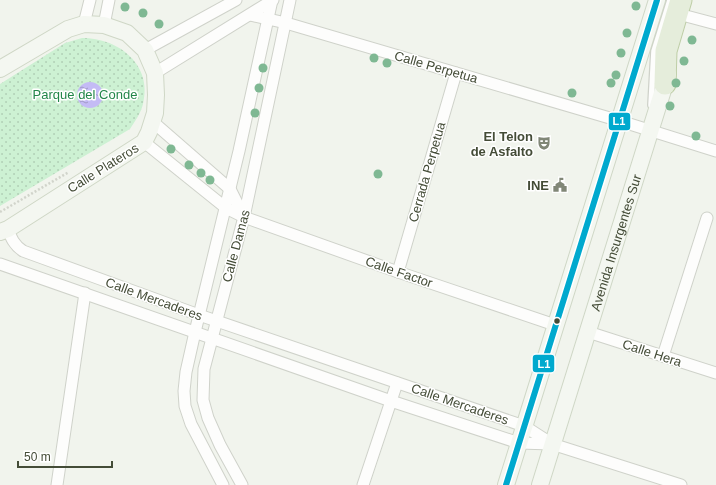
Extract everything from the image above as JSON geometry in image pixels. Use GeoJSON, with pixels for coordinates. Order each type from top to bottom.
{"type":"FeatureCollection","features":[{"type":"Feature","properties":{"kind":"highway"},"geometry":{"type":"LineString","coordinates":[[666,84],[666,51],[684,8]]}},
{"type":"Feature","properties":{"kind":"main road"},"geometry":{"type":"LineString","coordinates":[[506,485],[554,325],[620,121],[657,0]]}},
{"type":"Feature","properties":{"kind":"main road"},"geometry":{"type":"LineString","coordinates":[[684,8],[691,0]]}},
{"type":"Feature","properties":{"kind":"main road","name":"Calle Plateros"},"geometry":{"type":"LineString","coordinates":[[0,69],[68,29],[84,24],[104,25],[127,33],[146,50],[155,72],[156,104],[153,122],[144,142],[4,230]]}},
{"type":"Feature","properties":{"kind":"main road","name":"Avenida Insurgentes Sur"},"geometry":{"type":"LineString","coordinates":[[540,485],[650,130],[666,84]]}},
{"type":"Feature","properties":{"kind":"street"},"geometry":{"type":"LineString","coordinates":[[84,24],[90,0]]}},
{"type":"Feature","properties":{"kind":"street"},"geometry":{"type":"LineString","coordinates":[[104,25],[109,0]]}},
{"type":"Feature","properties":{"kind":"street"},"geometry":{"type":"LineString","coordinates":[[146,50],[236,0]]}},
{"type":"Feature","properties":{"kind":"street"},"geometry":{"type":"LineString","coordinates":[[155,72],[250,15],[272,0]]}},
{"type":"Feature","properties":{"kind":"street","name":"Calle Damas"},"geometry":{"type":"LineString","coordinates":[[223,485],[191,424],[184,406],[184,391],[186,372],[195,332],[241,144],[272,0]]}},
{"type":"Feature","properties":{"kind":"street","name":"Calle Damas"},"geometry":{"type":"LineString","coordinates":[[242,485],[220,445],[208,418],[203,400],[204,369],[244,217],[290,0]]}},
{"type":"Feature","properties":{"kind":"street"},"geometry":{"type":"LineString","coordinates":[[684,8],[716,24]]}},
{"type":"Feature","properties":{"kind":"street","name":"Calle Perpetua"},"geometry":{"type":"LineString","coordinates":[[250,15],[286,23],[620,121],[716,151]]}},
{"type":"Feature","properties":{"kind":"street","name":"Cerrada Perpetua"},"geometry":{"type":"LineString","coordinates":[[398,272],[456,73]]}},
{"type":"Feature","properties":{"kind":"street"},"geometry":{"type":"LineString","coordinates":[[153,122],[230,189],[244,217]]}},
{"type":"Feature","properties":{"kind":"street","name":"Calle Factor"},"geometry":{"type":"LineString","coordinates":[[144,142],[226,208],[244,217],[398,272],[554,325]]}},
{"type":"Feature","properties":{"kind":"street"},"geometry":{"type":"LineString","coordinates":[[662,356],[707,218]]}},
{"type":"Feature","properties":{"kind":"street","name":"Calle Mercaderes"},"geometry":{"type":"LineString","coordinates":[[4,230],[16,246],[23,251],[216,321],[524,426],[552,444]]}},
{"type":"Feature","properties":{"kind":"street","name":"Calle Mercaderes"},"geometry":{"type":"LineString","coordinates":[[0,264],[391,401],[519,443],[552,444]]}},
{"type":"Feature","properties":{"kind":"street"},"geometry":{"type":"LineString","coordinates":[[56,485],[85,293]]}},
{"type":"Feature","properties":{"kind":"street","name":"Calle Hera"},"geometry":{"type":"LineString","coordinates":[[588,332],[716,373]]}},
{"type":"Feature","properties":{"kind":"street"},"geometry":{"type":"LineString","coordinates":[[363,485],[397,383]]}},
{"type":"Feature","properties":{"kind":"street"},"geometry":{"type":"LineString","coordinates":[[552,444],[681,485]]}},
{"type":"Feature","properties":{"kind":"lane"},"geometry":{"type":"LineString","coordinates":[[650,130],[654,51],[670,0]]}},
{"type":"Feature","properties":{"kind":"path"},"geometry":{"type":"LineString","coordinates":[[0,212],[72,170]]}},
{"type":"Feature","properties":{"kind":"green space","name":"Parque del Conde"},"geometry":{"type":"Polygon","coordinates":[[[82,38],[96,39],[109,43],[130,56],[138,66],[143,77],[145,90],[143,104],[139,114],[130,129],[0,206],[0,84],[65,43],[82,38]]]}},
{"type":"Feature","properties":{"kind":"water"},"geometry":{"type":"Polygon","coordinates":[[[90,82],[99,86],[103,95],[99,104],[90,108],[81,104],[77,95],[81,86],[90,82]]]}},
{"type":"Feature","properties":{"kind":"transit line","name":"L1"},"geometry":{"type":"LineString","coordinates":[[506,485],[657,0]]}},
{"type":"Feature","properties":{"kind":"place","name":"El Telon de Asfalto"},"geometry":{"type":"Point","coordinates":[544,143]}},
{"type":"Feature","properties":{"kind":"place","name":"INE"},"geometry":{"type":"Point","coordinates":[560,185]}}]}
